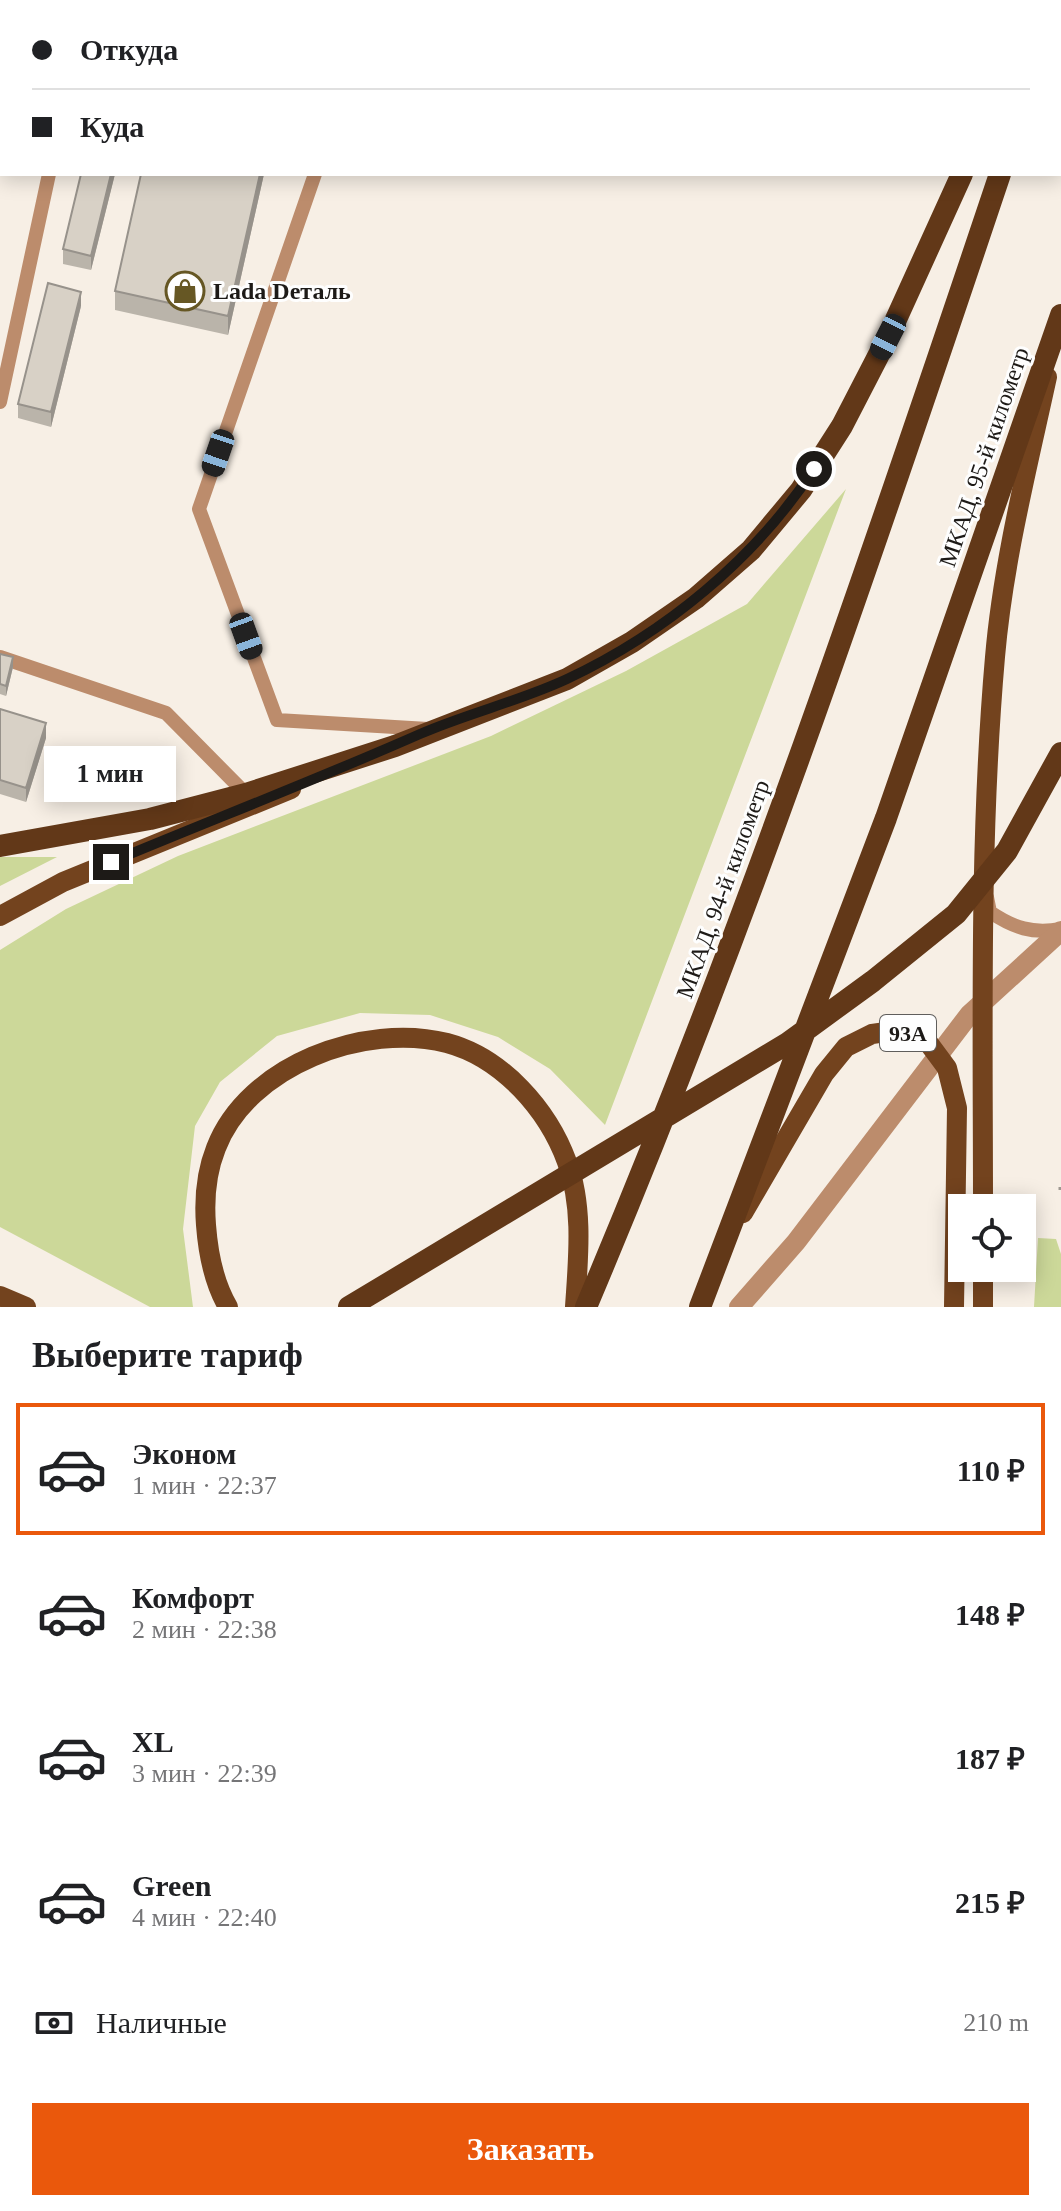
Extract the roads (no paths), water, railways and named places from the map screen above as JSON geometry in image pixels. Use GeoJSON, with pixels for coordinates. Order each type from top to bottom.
{"type":"FeatureCollection","features":[{"type":"Feature","properties":{"kind":"highway"},"geometry":{"type":"LineString","coordinates":[[0,846],[240,803],[567,679],[696,598],[751,550],[801,490],[842,426],[888,337],[961,176]]}},
{"type":"Feature","properties":{"kind":"highway","name":"МКАД, 94-й километр"},"geometry":{"type":"LineString","coordinates":[[586,1307],[726,960],[898,485],[999,176]]}},
{"type":"Feature","properties":{"kind":"highway","name":"МКАД, 95-й километр"},"geometry":{"type":"LineString","coordinates":[[727,1241],[886,818],[1061,315]]}},
{"type":"Feature","properties":{"kind":"highway"},"geometry":{"type":"LineString","coordinates":[[349,1307],[788,1043],[873,981],[956,914],[1007,851],[1061,753]]}},
{"type":"Feature","properties":{"kind":"highway"},"geometry":{"type":"LineString","coordinates":[[700,1307],[727,1241]]}},
{"type":"Feature","properties":{"kind":"main road"},"geometry":{"type":"LineString","coordinates":[[983,1194],[984,882],[995,654],[1015,528],[1061,315]]}},
{"type":"Feature","properties":{"kind":"main road"},"geometry":{"type":"LineString","coordinates":[[0,916],[63,882],[240,803]]}},
{"type":"Feature","properties":{"kind":"main road","name":"93A"},"geometry":{"type":"LineString","coordinates":[[727,1241],[824,1074],[838,1056],[846,1047],[872,1034],[900,1030],[927,1041],[947,1068],[957,1108],[954,1307]]}},
{"type":"Feature","properties":{"kind":"main road"},"geometry":{"type":"LineString","coordinates":[[228,1307],[207,1236],[204,1196],[216,1147],[244,1103],[287,1069],[338,1048],[392,1038],[448,1043],[498,1068],[540,1108],[568,1164],[579,1240],[575,1307]]}},
{"type":"Feature","properties":{"kind":"main road"},"geometry":{"type":"LineString","coordinates":[[983,1282],[983,1307]]}},
{"type":"Feature","properties":{"kind":"main road"},"geometry":{"type":"LineString","coordinates":[[0,1296],[26,1307]]}},
{"type":"Feature","properties":{"kind":"street"},"geometry":{"type":"LineString","coordinates":[[739,1307],[796,1242],[969,1015],[1061,930]]}},
{"type":"Feature","properties":{"kind":"lane"},"geometry":{"type":"LineString","coordinates":[[0,402],[49,176]]}},
{"type":"Feature","properties":{"kind":"lane"},"geometry":{"type":"LineString","coordinates":[[314,176],[199,509],[277,720],[432,729]]}},
{"type":"Feature","properties":{"kind":"lane"},"geometry":{"type":"LineString","coordinates":[[0,657],[166,713],[240,803]]}},
{"type":"Feature","properties":{"kind":"lane"},"geometry":{"type":"LineString","coordinates":[[984,882],[990,912],[1012,927],[1040,933],[1061,930]]}},
{"type":"Feature","properties":{"kind":"lane"},"geometry":{"type":"LineString","coordinates":[[983,985],[1061,938]]}},
{"type":"Feature","properties":{"kind":"place","name":"Lada Dеталь"},"geometry":{"type":"Point","coordinates":[185,291]}}]}
